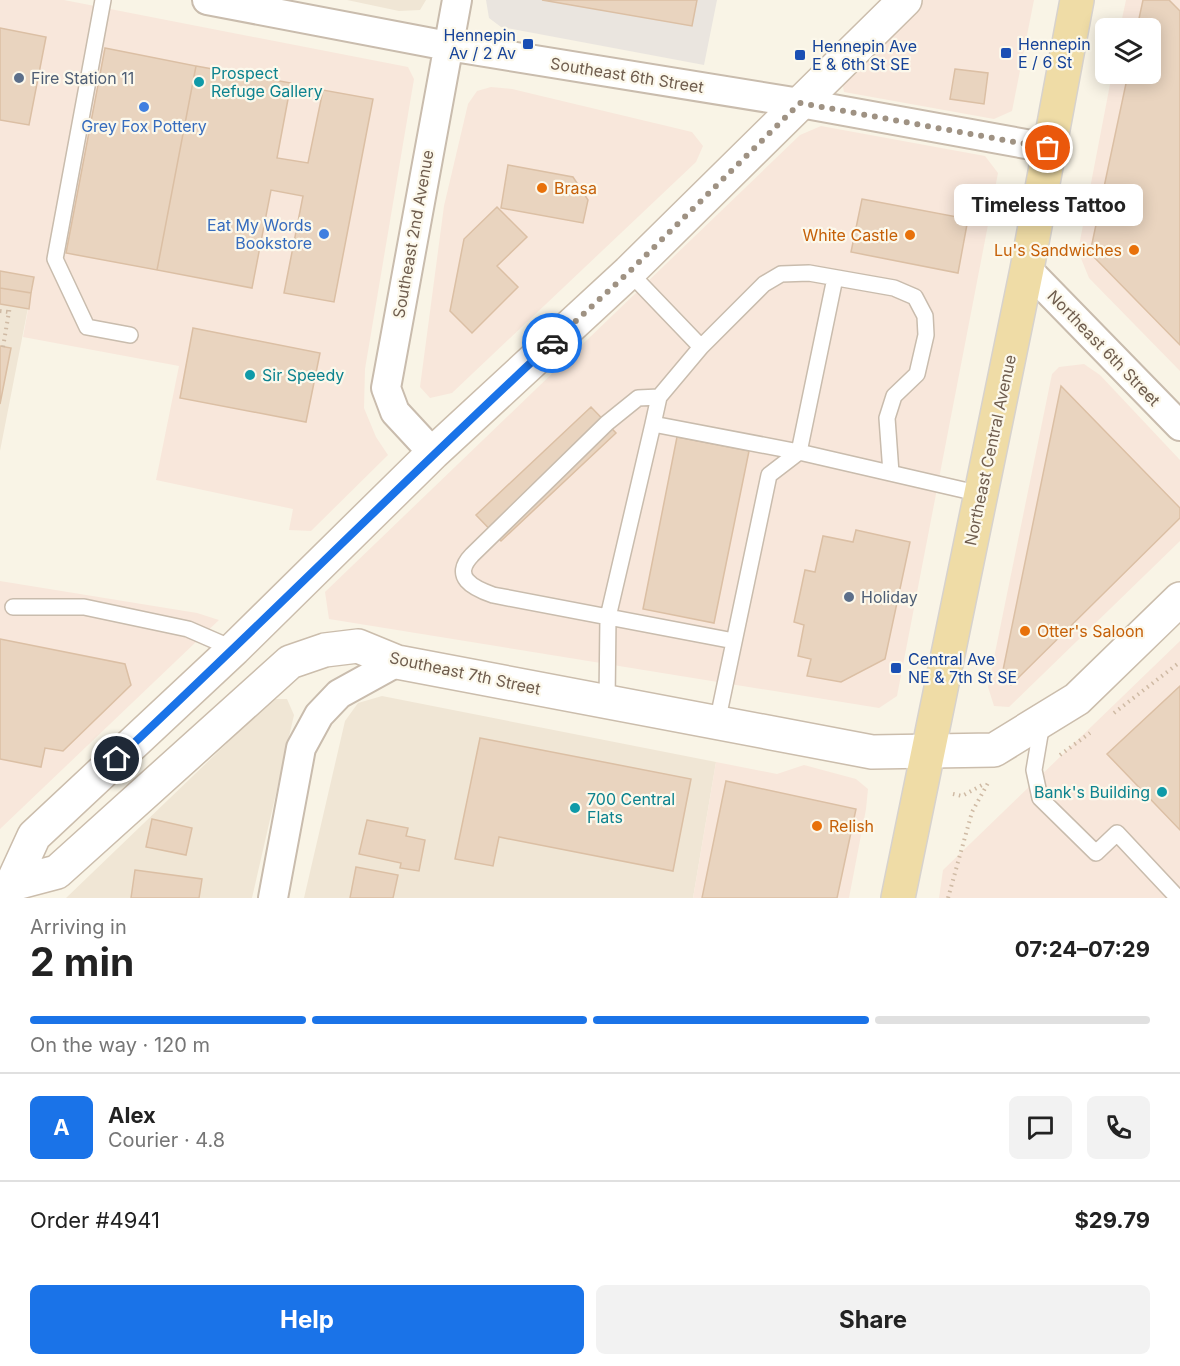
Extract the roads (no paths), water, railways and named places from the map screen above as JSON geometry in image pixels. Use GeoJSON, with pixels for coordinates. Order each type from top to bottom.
{"type":"FeatureCollection","features":[{"type":"Feature","properties":{"kind":"main road"},"geometry":{"type":"LineString","coordinates":[[6,890],[34,836],[234,650],[434,453],[629,272],[905,0]]}},
{"type":"Feature","properties":{"kind":"main road","name":"Northeast Central Avenue"},"geometry":{"type":"LineString","coordinates":[[898,898],[1027,269],[1077,0]]}},
{"type":"Feature","properties":{"kind":"main road","name":"Southeast 7th Street"},"geometry":{"type":"LineString","coordinates":[[6,890],[57,872],[290,662],[324,650],[358,645],[397,662],[872,752],[994,750],[1077,699],[1180,599]]}},
{"type":"Feature","properties":{"kind":"street","name":"Southeast 6th Street"},"geometry":{"type":"LineString","coordinates":[[207,0],[448,46],[800,103],[1048,148]]}},
{"type":"Feature","properties":{"kind":"street","name":"Southeast 2nd Avenue"},"geometry":{"type":"LineString","coordinates":[[434,453],[395,412],[386,388],[457,0]]}},
{"type":"Feature","properties":{"kind":"street","name":"Northeast 6th Street"},"geometry":{"type":"LineString","coordinates":[[1027,269],[1180,426]]}},
{"type":"Feature","properties":{"kind":"street"},"geometry":{"type":"LineString","coordinates":[[273,898],[301,748],[319,715],[339,694],[397,662]]}},
{"type":"Feature","properties":{"kind":"lane"},"geometry":{"type":"LineString","coordinates":[[104,0],[55,259],[87,327],[130,335]]}},
{"type":"Feature","properties":{"kind":"lane"},"geometry":{"type":"LineString","coordinates":[[629,272],[701,347]]}},
{"type":"Feature","properties":{"kind":"lane"},"geometry":{"type":"LineString","coordinates":[[607,702],[608,617],[659,397],[701,347],[764,284],[781,274],[808,273],[894,288],[915,297],[925,316],[926,335],[917,374],[894,396],[886,418],[891,473]]}},
{"type":"Feature","properties":{"kind":"lane"},"geometry":{"type":"LineString","coordinates":[[717,723],[769,475],[799,452],[835,278]]}},
{"type":"Feature","properties":{"kind":"lane"},"geometry":{"type":"LineString","coordinates":[[659,397],[638,398],[607,423],[465,562],[464,576],[471,587],[493,596],[734,640]]}},
{"type":"Feature","properties":{"kind":"lane"},"geometry":{"type":"LineString","coordinates":[[653,424],[799,452],[981,494]]}},
{"type":"Feature","properties":{"kind":"lane"},"geometry":{"type":"LineString","coordinates":[[13,607],[84,607],[188,629],[234,650]]}},
{"type":"Feature","properties":{"kind":"lane"},"geometry":{"type":"LineString","coordinates":[[1042,722],[1035,770],[1040,798],[1096,853],[1117,833],[1178,898]]}},
{"type":"Feature","properties":{"kind":"place","name":"Hennepin Av / 2 Av"},"geometry":{"type":"Point","coordinates":[528,44]}},
{"type":"Feature","properties":{"kind":"place","name":"Hennepin E / 6 St"},"geometry":{"type":"Point","coordinates":[1006,53]}},
{"type":"Feature","properties":{"kind":"place","name":"Hennepin Ave E & 6th St SE"},"geometry":{"type":"Point","coordinates":[800,55]}},
{"type":"Feature","properties":{"kind":"place","name":"Fire Station 11"},"geometry":{"type":"Point","coordinates":[19,78]}},
{"type":"Feature","properties":{"kind":"place","name":"Prospect Refuge Gallery"},"geometry":{"type":"Point","coordinates":[199,82]}},
{"type":"Feature","properties":{"kind":"place","name":"Grey Fox Pottery"},"geometry":{"type":"Point","coordinates":[144,107]}},
{"type":"Feature","properties":{"kind":"place","name":"Timeless Tattoo"},"geometry":{"type":"Point","coordinates":[1048,148]}},
{"type":"Feature","properties":{"kind":"place","name":"Brasa"},"geometry":{"type":"Point","coordinates":[542,188]}},
{"type":"Feature","properties":{"kind":"place","name":"Eat My Words Bookstore"},"geometry":{"type":"Point","coordinates":[324,234]}},
{"type":"Feature","properties":{"kind":"place","name":"White Castle"},"geometry":{"type":"Point","coordinates":[910,235]}},
{"type":"Feature","properties":{"kind":"place","name":"Lu's Sandwiches"},"geometry":{"type":"Point","coordinates":[1134,250]}},
{"type":"Feature","properties":{"kind":"place","name":"Sir Speedy"},"geometry":{"type":"Point","coordinates":[250,375]}},
{"type":"Feature","properties":{"kind":"place","name":"Holiday"},"geometry":{"type":"Point","coordinates":[849,597]}},
{"type":"Feature","properties":{"kind":"place","name":"Otter's Saloon"},"geometry":{"type":"Point","coordinates":[1025,631]}},
{"type":"Feature","properties":{"kind":"place","name":"Central Ave NE & 7th St SE"},"geometry":{"type":"Point","coordinates":[896,668]}},
{"type":"Feature","properties":{"kind":"place","name":"Bank's Building"},"geometry":{"type":"Point","coordinates":[1162,792]}},
{"type":"Feature","properties":{"kind":"place","name":"700 Central Flats"},"geometry":{"type":"Point","coordinates":[575,808]}},
{"type":"Feature","properties":{"kind":"place","name":"Relish"},"geometry":{"type":"Point","coordinates":[817,826]}}]}
